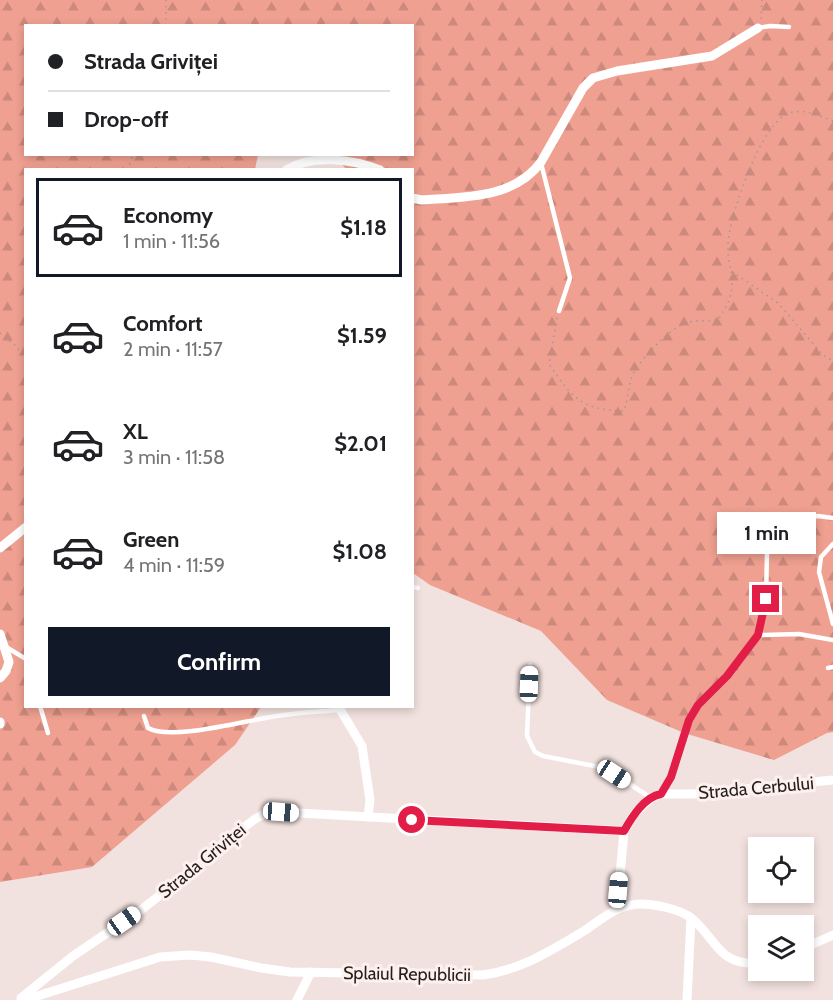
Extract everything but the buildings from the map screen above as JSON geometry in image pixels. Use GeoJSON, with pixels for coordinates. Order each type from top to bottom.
{"type":"FeatureCollection","features":[{"type":"Feature","properties":{"kind":"street"},"geometry":{"type":"LineString","coordinates":[[414,198],[422,200],[488,194],[519,183],[541,162],[583,88],[593,78],[637,67],[712,56],[758,28]]}},
{"type":"Feature","properties":{"kind":"street"},"geometry":{"type":"LineString","coordinates":[[290,168],[304,162],[344,161],[375,168]]}},
{"type":"Feature","properties":{"kind":"street"},"geometry":{"type":"LineString","coordinates":[[0,548],[24,529]]}},
{"type":"Feature","properties":{"kind":"street"},"geometry":{"type":"LineString","coordinates":[[0,634],[9,662],[0,678]]}},
{"type":"Feature","properties":{"kind":"street"},"geometry":{"type":"LineString","coordinates":[[339,708],[362,746],[370,800],[368,817]]}},
{"type":"Feature","properties":{"kind":"street","name":"Strada Cerbului"},"geometry":{"type":"LineString","coordinates":[[624,831],[635,813],[651,798],[661,794],[693,794],[833,780]]}},
{"type":"Feature","properties":{"kind":"street","name":"Strada Griviței"},"geometry":{"type":"LineString","coordinates":[[20,1000],[73,956],[141,910],[261,815],[281,812],[624,831]]}},
{"type":"Feature","properties":{"kind":"street"},"geometry":{"type":"LineString","coordinates":[[617,909],[624,831]]}},
{"type":"Feature","properties":{"kind":"street","name":"Splaiul Republicii"},"geometry":{"type":"LineString","coordinates":[[25,1000],[160,957],[190,955],[211,957],[261,968],[311,972],[483,975],[498,973],[537,959],[617,909],[632,904],[645,904],[683,913],[691,918],[718,949],[733,960],[748,963]]}},
{"type":"Feature","properties":{"kind":"street"},"geometry":{"type":"LineString","coordinates":[[687,1000],[691,918]]}},
{"type":"Feature","properties":{"kind":"street"},"geometry":{"type":"LineString","coordinates":[[814,944],[833,935]]}},
{"type":"Feature","properties":{"kind":"street"},"geometry":{"type":"LineString","coordinates":[[297,1000],[311,972]]}},
{"type":"Feature","properties":{"kind":"lane"},"geometry":{"type":"LineString","coordinates":[[758,28],[789,27]]}},
{"type":"Feature","properties":{"kind":"lane"},"geometry":{"type":"LineString","coordinates":[[541,162],[570,278],[559,311]]}},
{"type":"Feature","properties":{"kind":"lane"},"geometry":{"type":"LineString","coordinates":[[661,794],[671,777],[693,713],[740,661],[758,635],[766,599],[767,553],[773,533],[780,526],[793,520],[818,516],[833,518]]}},
{"type":"Feature","properties":{"kind":"lane"},"geometry":{"type":"LineString","coordinates":[[833,544],[821,557],[819,572],[833,624]]}},
{"type":"Feature","properties":{"kind":"lane"},"geometry":{"type":"LineString","coordinates":[[758,635],[799,634],[833,640]]}},
{"type":"Feature","properties":{"kind":"lane"},"geometry":{"type":"LineString","coordinates":[[4,646],[24,658]]}},
{"type":"Feature","properties":{"kind":"lane"},"geometry":{"type":"LineString","coordinates":[[530,665],[527,736],[535,752],[543,756],[605,768],[651,798]]}},
{"type":"Feature","properties":{"kind":"lane"},"geometry":{"type":"LineString","coordinates":[[41,708],[48,733]]}},
{"type":"Feature","properties":{"kind":"lane"},"geometry":{"type":"LineString","coordinates":[[144,716],[148,728],[166,732],[207,729],[339,708]]}},
{"type":"Feature","properties":{"kind":"path"},"geometry":{"type":"LineString","coordinates":[[166,0],[166,24]]}},
{"type":"Feature","properties":{"kind":"path"},"geometry":{"type":"LineString","coordinates":[[758,28],[762,0]]}},
{"type":"Feature","properties":{"kind":"path"},"geometry":{"type":"LineString","coordinates":[[559,311],[549,364],[564,386],[591,407],[607,411],[624,411],[631,378],[640,363],[671,332],[686,322],[718,320],[730,302],[734,283],[728,257],[729,235],[748,172],[774,125],[787,114],[803,111],[833,121]]}},
{"type":"Feature","properties":{"kind":"path"},"geometry":{"type":"LineString","coordinates":[[731,271],[778,303],[823,355],[833,361]]}},
{"type":"Feature","properties":{"kind":"path"},"geometry":{"type":"LineString","coordinates":[[0,333],[24,357]]}},
{"type":"Feature","properties":{"kind":"green space"},"geometry":{"type":"Polygon","coordinates":[[[0,0],[833,0],[833,732],[774,760],[684,733],[607,700],[541,631],[430,585],[414,574],[414,168],[345,168],[335,156],[414,156],[414,24],[24,24],[24,156],[258,156],[255,168],[24,168],[24,708],[260,708],[235,745],[92,867],[0,882],[0,0]]]}},
{"type":"Feature","properties":{"kind":"route"},"geometry":{"type":"LineString","coordinates":[[412,820],[624,831],[642,805],[661,794],[671,777],[689,720],[698,705],[740,661],[758,635],[766,599]]}}]}
